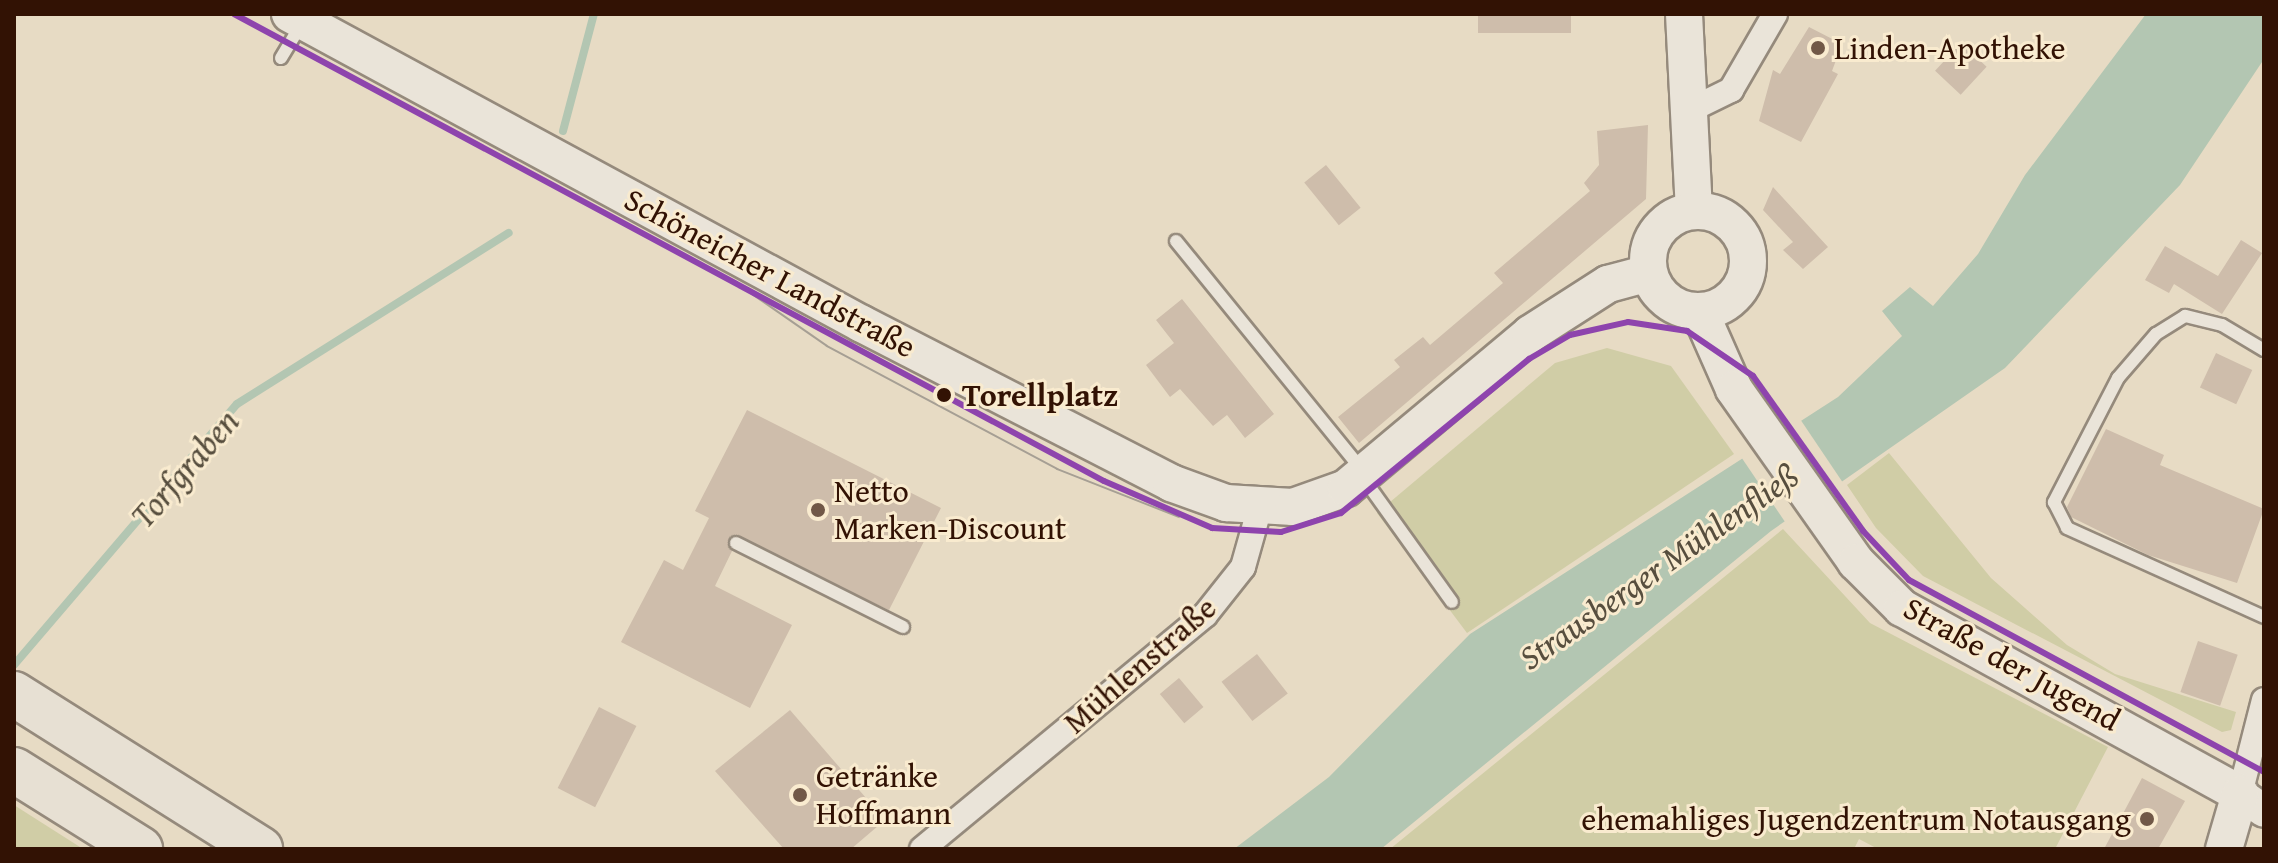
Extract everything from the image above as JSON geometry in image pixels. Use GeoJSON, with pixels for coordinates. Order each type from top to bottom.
{"type":"FeatureCollection","features":[{"type":"Feature","properties":{"kind":"highway"},"geometry":{"type":"LineString","coordinates":[[14,694],[260,849]]}},
{"type":"Feature","properties":{"kind":"highway"},"geometry":{"type":"LineString","coordinates":[[14,770],[140,849]]}},
{"type":"Feature","properties":{"kind":"main road"},"geometry":{"type":"LineString","coordinates":[[1684,14],[1694,211]]}},
{"type":"Feature","properties":{"kind":"main road","name":"Schöneicher Landstraße"},"geometry":{"type":"LineString","coordinates":[[296,17],[1157,476],[1260,507]]}},
{"type":"Feature","properties":{"kind":"main road"},"geometry":{"type":"LineString","coordinates":[[1694,211],[1731,224],[1748,258],[1730,300],[1700,312],[1668,301],[1649,273],[1657,231],[1694,211]]}},
{"type":"Feature","properties":{"kind":"main road"},"geometry":{"type":"LineString","coordinates":[[1260,507],[1307,504],[1364,475],[1530,334],[1608,284],[1649,273]]}},
{"type":"Feature","properties":{"kind":"main road","name":"Straße der Jugend"},"geometry":{"type":"LineString","coordinates":[[1700,312],[1734,389],[1844,546],[1902,608],[2252,802]]}},
{"type":"Feature","properties":{"kind":"main road"},"geometry":{"type":"LineString","coordinates":[[2224,849],[2252,802]]}},
{"type":"Feature","properties":{"kind":"street"},"geometry":{"type":"LineString","coordinates":[[1690,110],[1731,90],[1775,14]]}},
{"type":"Feature","properties":{"kind":"street","name":"Mühlenstraße"},"geometry":{"type":"LineString","coordinates":[[922,849],[1205,615],[1243,567],[1260,507]]}},
{"type":"Feature","properties":{"kind":"street"},"geometry":{"type":"LineString","coordinates":[[2252,802],[2264,700]]}},
{"type":"Feature","properties":{"kind":"lane"},"geometry":{"type":"LineString","coordinates":[[281,58],[296,17]]}},
{"type":"Feature","properties":{"kind":"lane"},"geometry":{"type":"LineString","coordinates":[[1176,241],[1364,475],[1452,602]]}},
{"type":"Feature","properties":{"kind":"lane"},"geometry":{"type":"LineString","coordinates":[[2264,350],[2222,325],[2185,316],[2156,334],[2118,378],[2054,502],[2067,528],[2264,617]]}},
{"type":"Feature","properties":{"kind":"lane"},"geometry":{"type":"LineString","coordinates":[[736,543],[903,627]]}},
{"type":"Feature","properties":{"kind":"shaded area"},"geometry":{"type":"Polygon","coordinates":[[[1607,348],[1671,366],[1734,454],[1467,633],[1377,513],[1555,363],[1607,348]]]}},
{"type":"Feature","properties":{"kind":"shaded area"},"geometry":{"type":"Polygon","coordinates":[[[1889,453],[1991,578],[2067,645],[2115,674],[2236,712],[2231,730],[2222,732],[1923,576],[1876,528],[1847,485],[1889,453]]]}},
{"type":"Feature","properties":{"kind":"shaded area"},"geometry":{"type":"Polygon","coordinates":[[[1783,529],[1870,623],[2108,747],[2055,849],[1878,849],[1859,839],[1854,849],[1390,849],[1783,529]]]}},
{"type":"Feature","properties":{"kind":"shaded area"},"geometry":{"type":"Polygon","coordinates":[[[14,805],[80,847],[14,849],[14,805]]]}},
{"type":"Feature","properties":{"kind":"water","name":"Strausberger Mühlenfließ"},"geometry":{"type":"Polygon","coordinates":[[[2146,14],[2264,14],[2264,59],[2180,185],[2005,368],[1771,531],[1381,849],[1234,849],[1329,777],[1470,634],[1838,397],[1902,336],[1882,311],[1910,287],[1933,306],[1978,254],[2025,175],[2146,14]]]}},
{"type":"Feature","properties":{"kind":"pier"},"geometry":{"type":"Polygon","coordinates":[[[1798,416],[1845,486],[1787,525],[1740,455],[1798,416]]]}},
{"type":"Feature","properties":{"kind":"building"},"geometry":{"type":"Polygon","coordinates":[[[1478,14],[1571,14],[1571,33],[1478,33],[1478,14]]]}},
{"type":"Feature","properties":{"kind":"building"},"geometry":{"type":"Polygon","coordinates":[[[1809,27],[1842,44],[1832,71],[1838,74],[1801,142],[1759,121],[1773,70],[1780,74],[1809,27]]]}},
{"type":"Feature","properties":{"kind":"building"},"geometry":{"type":"Polygon","coordinates":[[[1961,43],[1987,67],[1961,95],[1935,71],[1961,43]]]}},
{"type":"Feature","properties":{"kind":"building"},"geometry":{"type":"Polygon","coordinates":[[[1648,125],[1646,199],[1359,443],[1338,417],[1400,367],[1394,360],[1423,337],[1430,345],[1503,283],[1494,273],[1590,191],[1584,183],[1599,165],[1597,131],[1648,125]]]}},
{"type":"Feature","properties":{"kind":"building"},"geometry":{"type":"Polygon","coordinates":[[[1326,165],[1361,208],[1339,225],[1304,183],[1326,165]]]}},
{"type":"Feature","properties":{"kind":"building"},"geometry":{"type":"Polygon","coordinates":[[[1773,187],[1828,247],[1803,269],[1783,250],[1793,242],[1763,210],[1773,187]]]}},
{"type":"Feature","properties":{"kind":"building"},"geometry":{"type":"Polygon","coordinates":[[[2241,240],[2262,253],[2222,314],[2174,284],[2169,293],[2145,280],[2165,246],[2218,276],[2241,240]]]}},
{"type":"Feature","properties":{"kind":"building"},"geometry":{"type":"Polygon","coordinates":[[[1182,299],[1274,414],[1245,438],[1227,415],[1213,426],[1180,389],[1170,397],[1146,365],[1174,343],[1156,320],[1182,299]]]}},
{"type":"Feature","properties":{"kind":"building"},"geometry":{"type":"Polygon","coordinates":[[[2216,353],[2252,370],[2236,404],[2200,387],[2216,353]]]}},
{"type":"Feature","properties":{"kind":"building","name":"Netto Marken-Discount"},"geometry":{"type":"Polygon","coordinates":[[[747,410],[941,508],[889,610],[730,536],[732,551],[715,586],[792,625],[750,708],[621,642],[664,560],[683,570],[709,518],[695,511],[747,410]]]}},
{"type":"Feature","properties":{"kind":"building"},"geometry":{"type":"Polygon","coordinates":[[[2106,429],[2164,455],[2160,465],[2264,509],[2237,583],[2148,555],[2071,517],[2067,507],[2106,429]]]}},
{"type":"Feature","properties":{"kind":"building"},"geometry":{"type":"Polygon","coordinates":[[[2198,641],[2238,655],[2220,706],[2180,692],[2198,641]]]}},
{"type":"Feature","properties":{"kind":"building"},"geometry":{"type":"Polygon","coordinates":[[[1257,654],[1288,693],[1252,721],[1222,682],[1257,654]]]}},
{"type":"Feature","properties":{"kind":"building"},"geometry":{"type":"Polygon","coordinates":[[[1179,678],[1203,707],[1184,723],[1160,694],[1179,678]]]}},
{"type":"Feature","properties":{"kind":"building"},"geometry":{"type":"Polygon","coordinates":[[[599,707],[636,726],[595,807],[558,788],[599,707]]]}},
{"type":"Feature","properties":{"kind":"building","name":"Getränke Hoffmann"},"geometry":{"type":"Polygon","coordinates":[[[790,710],[885,820],[851,849],[784,849],[715,771],[790,710]]]}},
{"type":"Feature","properties":{"kind":"building","name":"ehemahliges Jugendzentrum Notausgang"},"geometry":{"type":"Polygon","coordinates":[[[2142,778],[2185,801],[2158,849],[2104,849],[2142,778]]]}},
{"type":"Feature","properties":{"kind":"waterway","name":"Torfgraben"},"geometry":{"type":"LineString","coordinates":[[563,131],[594,14]]}},
{"type":"Feature","properties":{"kind":"waterway","name":"Torfgraben"},"geometry":{"type":"LineString","coordinates":[[14,665],[237,404],[509,233]]}},
{"type":"Feature","properties":{"kind":"tram line"},"geometry":{"type":"LineString","coordinates":[[752,294],[827,346],[1057,469],[1179,517]]}},
{"type":"Feature","properties":{"kind":"transit line"},"geometry":{"type":"LineString","coordinates":[[234,14],[1104,481],[1212,528],[1281,532],[1341,513],[1529,359],[1570,335],[1628,322],[1687,331],[1753,376],[1863,531],[1909,580],[2264,772]]}},
{"type":"Feature","properties":{"kind":"place","name":"Linden-Apotheke"},"geometry":{"type":"Point","coordinates":[1818,48]}},
{"type":"Feature","properties":{"kind":"place","name":"Torellplatz"},"geometry":{"type":"Point","coordinates":[944,395]}},
{"type":"Feature","properties":{"kind":"place","name":"Netto Marken-Discount"},"geometry":{"type":"Point","coordinates":[818,510]}},
{"type":"Feature","properties":{"kind":"place","name":"Getränke Hoffmann"},"geometry":{"type":"Point","coordinates":[800,795]}},
{"type":"Feature","properties":{"kind":"place","name":"ehemahliges Jugendzentrum Notausgang"},"geometry":{"type":"Point","coordinates":[2147,819]}}]}
